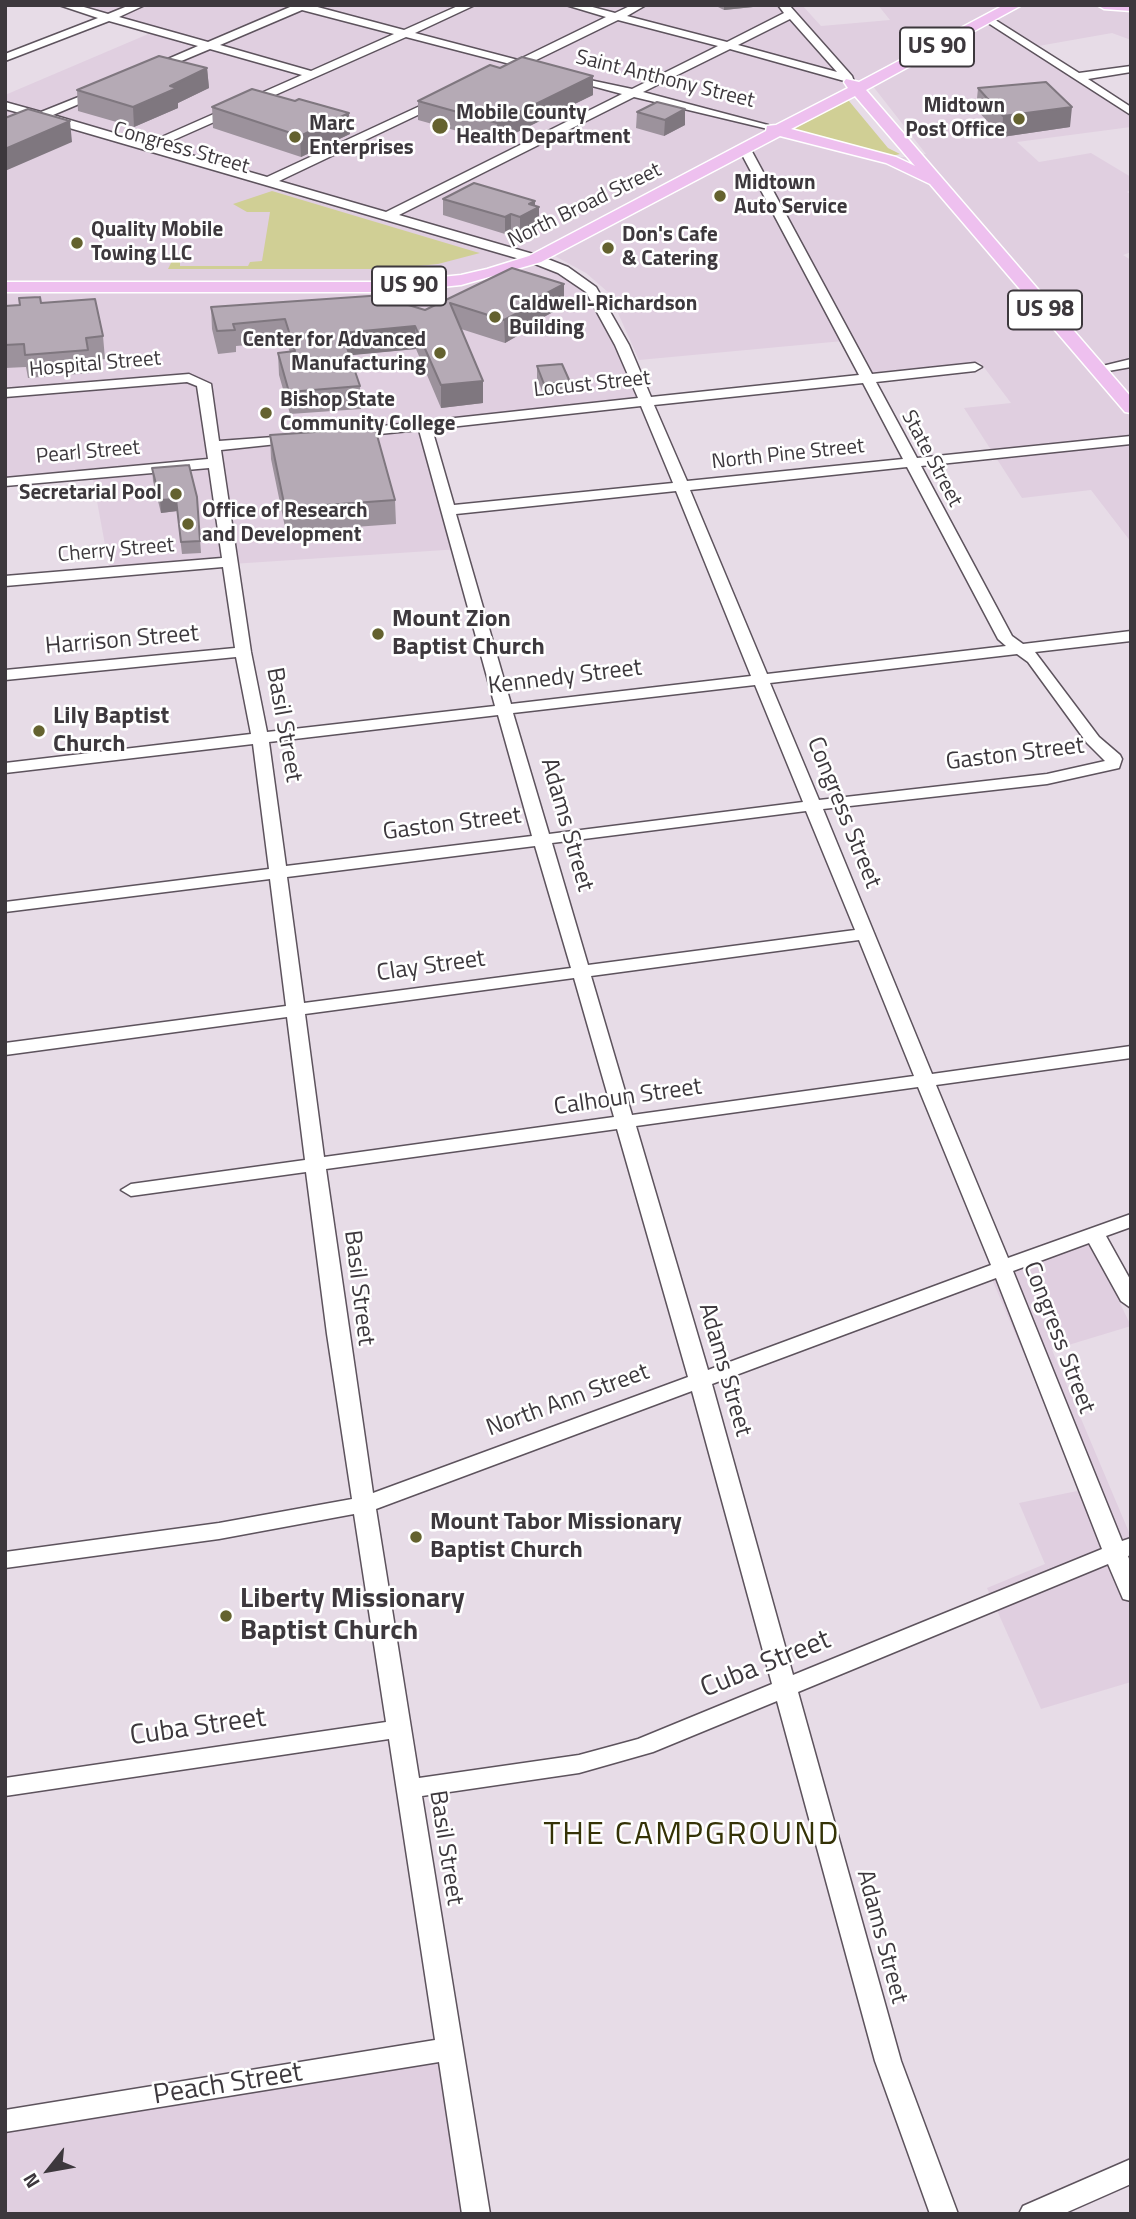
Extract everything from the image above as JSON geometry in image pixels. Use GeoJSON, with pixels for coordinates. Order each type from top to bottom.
{"type":"FeatureCollection","features":[{"type":"Feature","properties":{"kind":"main road","name":"North Broad Street"},"geometry":{"type":"LineString","coordinates":[[5,279],[407,278],[477,267],[517,254],[771,129],[992,12],[1015,5]]}},
{"type":"Feature","properties":{"kind":"main road"},"geometry":{"type":"LineString","coordinates":[[1104,5],[1126,6]]}},
{"type":"Feature","properties":{"kind":"main road","name":"US 98"},"geometry":{"type":"LineString","coordinates":[[855,85],[1131,408]]}},
{"type":"Feature","properties":{"kind":"main road","name":"North Broad Street"},"geometry":{"type":"LineString","coordinates":[[5,287],[393,287],[461,280],[535,259],[745,149],[771,129]]}},
{"type":"Feature","properties":{"kind":"main road","name":"Saint Anthony Street"},"geometry":{"type":"LineString","coordinates":[[771,129],[891,160],[940,184]]}},
{"type":"Feature","properties":{"kind":"street"},"geometry":{"type":"LineString","coordinates":[[64,5],[314,75]]}},
{"type":"Feature","properties":{"kind":"street"},"geometry":{"type":"LineString","coordinates":[[5,58],[140,5]]}},
{"type":"Feature","properties":{"kind":"street"},"geometry":{"type":"LineString","coordinates":[[154,145],[470,5]]}},
{"type":"Feature","properties":{"kind":"street"},"geometry":{"type":"LineString","coordinates":[[571,5],[816,68],[855,85]]}},
{"type":"Feature","properties":{"kind":"street"},"geometry":{"type":"LineString","coordinates":[[495,75],[641,5]]}},
{"type":"Feature","properties":{"kind":"street"},"geometry":{"type":"LineString","coordinates":[[135,76],[300,6]]}},
{"type":"Feature","properties":{"kind":"street","name":"Saint Anthony Street"},"geometry":{"type":"LineString","coordinates":[[300,6],[771,129]]}},
{"type":"Feature","properties":{"kind":"street"},"geometry":{"type":"LineString","coordinates":[[390,215],[728,45],[787,10],[855,85]]}},
{"type":"Feature","properties":{"kind":"street"},"geometry":{"type":"LineString","coordinates":[[992,12],[1077,76],[1131,112]]}},
{"type":"Feature","properties":{"kind":"street"},"geometry":{"type":"LineString","coordinates":[[1077,76],[1131,69]]}},
{"type":"Feature","properties":{"kind":"street"},"geometry":{"type":"LineString","coordinates":[[5,131],[111,87]]}},
{"type":"Feature","properties":{"kind":"street"},"geometry":{"type":"LineString","coordinates":[[272,180],[449,96]]}},
{"type":"Feature","properties":{"kind":"street","name":"Congress Street"},"geometry":{"type":"LineString","coordinates":[[5,97],[47,113],[272,180],[332,202],[356,205],[535,259],[563,270],[591,290],[622,345],[682,487],[1002,1268],[1122,1549],[1131,1593]]}},
{"type":"Feature","properties":{"kind":"street","name":"Congress Street"},"geometry":{"type":"LineString","coordinates":[[5,105],[47,113]]}},
{"type":"Feature","properties":{"kind":"street","name":"State Street"},"geometry":{"type":"LineString","coordinates":[[745,149],[909,463],[1006,639],[1034,659],[1093,740],[1114,759],[1113,764]]}},
{"type":"Feature","properties":{"kind":"street"},"geometry":{"type":"LineString","coordinates":[[1097,369],[1131,363]]}},
{"type":"Feature","properties":{"kind":"street","name":"Locust Street"},"geometry":{"type":"LineString","coordinates":[[334,435],[975,367]]}},
{"type":"Feature","properties":{"kind":"street","name":"Hospital Street"},"geometry":{"type":"LineString","coordinates":[[5,393],[189,378]]}},
{"type":"Feature","properties":{"kind":"street","name":"Basil Street"},"geometry":{"type":"LineString","coordinates":[[189,378],[204,384],[243,652],[260,738],[337,1334],[476,2214]]}},
{"type":"Feature","properties":{"kind":"street"},"geometry":{"type":"LineString","coordinates":[[424,424],[450,510]]}},
{"type":"Feature","properties":{"kind":"street"},"geometry":{"type":"LineString","coordinates":[[214,446],[307,437]]}},
{"type":"Feature","properties":{"kind":"street","name":"North Pine Street"},"geometry":{"type":"LineString","coordinates":[[450,510],[1131,440]]}},
{"type":"Feature","properties":{"kind":"street","name":"Pearl Street"},"geometry":{"type":"LineString","coordinates":[[5,482],[216,463]]}},
{"type":"Feature","properties":{"kind":"street","name":"Adams Street"},"geometry":{"type":"LineString","coordinates":[[450,510],[504,710],[700,1380],[888,2061],[944,2214]]}},
{"type":"Feature","properties":{"kind":"street","name":"Cherry Street"},"geometry":{"type":"LineString","coordinates":[[5,581],[231,562]]}},
{"type":"Feature","properties":{"kind":"street","name":"Kennedy Street"},"geometry":{"type":"LineString","coordinates":[[5,768],[1131,636]]}},
{"type":"Feature","properties":{"kind":"street","name":"Harrison Street"},"geometry":{"type":"LineString","coordinates":[[5,675],[243,652]]}},
{"type":"Feature","properties":{"kind":"street","name":"Gaston Street"},"geometry":{"type":"LineString","coordinates":[[5,907],[811,805],[1047,779],[1113,764]]}},
{"type":"Feature","properties":{"kind":"street","name":"Clay Street"},"geometry":{"type":"LineString","coordinates":[[5,1049],[864,934]]}},
{"type":"Feature","properties":{"kind":"street","name":"Calhoun Street"},"geometry":{"type":"LineString","coordinates":[[131,1190],[1131,1052]]}},
{"type":"Feature","properties":{"kind":"street","name":"North Ann Street"},"geometry":{"type":"LineString","coordinates":[[5,1560],[219,1531],[364,1505],[1131,1220]]}},
{"type":"Feature","properties":{"kind":"street"},"geometry":{"type":"LineString","coordinates":[[1095,1234],[1131,1301]]}},
{"type":"Feature","properties":{"kind":"street","name":"Cuba Street"},"geometry":{"type":"LineString","coordinates":[[409,1789],[579,1764],[644,1746],[1122,1549]]}},
{"type":"Feature","properties":{"kind":"street","name":"Cuba Street"},"geometry":{"type":"LineString","coordinates":[[5,1787],[399,1729]]}},
{"type":"Feature","properties":{"kind":"street","name":"Peach Street"},"geometry":{"type":"LineString","coordinates":[[5,2121],[450,2049]]}},
{"type":"Feature","properties":{"kind":"street"},"geometry":{"type":"LineString","coordinates":[[1033,2214],[1131,2171]]}},
{"type":"Feature","properties":{"kind":"shaded area"},"geometry":{"type":"Polygon","coordinates":[[[57,5],[802,5],[821,26],[890,20],[878,5],[1080,5],[1131,9],[1131,40],[1112,33],[1027,48],[1131,117],[1131,127],[1017,142],[1039,162],[1091,153],[1131,177],[1131,190],[1127,192],[1131,194],[1131,252],[1123,255],[1131,260],[1131,542],[1091,490],[1022,498],[964,408],[1011,403],[980,362],[869,373],[854,340],[639,360],[609,293],[586,273],[553,255],[540,260],[591,290],[646,401],[425,424],[460,549],[110,572],[92,474],[5,482],[5,95],[153,32],[57,5]],[[872,85],[845,101],[881,160],[926,154],[872,85]]]}},
{"type":"Feature","properties":{"kind":"shaded area"},"geometry":{"type":"Polygon","coordinates":[[[849,101],[888,148],[900,154],[892,156],[792,130],[849,101]]]}},
{"type":"Feature","properties":{"kind":"shaded area"},"geometry":{"type":"Polygon","coordinates":[[[272,191],[480,253],[438,264],[389,269],[168,269],[172,261],[180,262],[180,266],[248,266],[250,262],[262,261],[270,212],[247,212],[233,204],[272,191]]]}},
{"type":"Feature","properties":{"kind":"shaded area"},"geometry":{"type":"Polygon","coordinates":[[[1090,1241],[1131,1326],[1052,1350],[1131,1537],[1131,1682],[1041,1709],[987,1588],[1045,1564],[1019,1503],[1082,1490],[991,1277],[1090,1241]]]}},
{"type":"Feature","properties":{"kind":"shaded area"},"geometry":{"type":"Polygon","coordinates":[[[450,2049],[476,2214],[5,2214],[5,2121],[450,2049]]]}},
{"type":"Feature","properties":{"kind":"building"},"geometry":{"type":"Polygon","coordinates":[[[159,56],[207,68],[170,86],[177,88],[133,107],[77,90],[159,56]]]}},
{"type":"Feature","properties":{"kind":"building"},"geometry":{"type":"Polygon","coordinates":[[[522,57],[593,76],[497,123],[418,101],[490,65],[500,68],[522,57]]]}},
{"type":"Feature","properties":{"kind":"building"},"geometry":{"type":"Polygon","coordinates":[[[1046,82],[1072,107],[1003,116],[978,88],[1046,82]]]}},
{"type":"Feature","properties":{"kind":"building"},"geometry":{"type":"Polygon","coordinates":[[[252,89],[349,113],[300,136],[212,107],[252,89]]]}},
{"type":"Feature","properties":{"kind":"building"},"geometry":{"type":"Polygon","coordinates":[[[657,102],[685,109],[665,120],[637,112],[657,102]]]}},
{"type":"Feature","properties":{"kind":"building"},"geometry":{"type":"Polygon","coordinates":[[[28,109],[70,121],[5,149],[5,118],[28,109]]]}},
{"type":"Feature","properties":{"kind":"building"},"geometry":{"type":"Polygon","coordinates":[[[474,183],[535,201],[529,204],[539,207],[520,217],[511,214],[505,217],[443,199],[474,183]]]}},
{"type":"Feature","properties":{"kind":"building"},"geometry":{"type":"Polygon","coordinates":[[[512,268],[564,284],[526,304],[531,306],[504,320],[450,303],[483,381],[441,385],[415,326],[342,333],[360,386],[289,392],[278,353],[295,351],[285,319],[233,324],[235,330],[217,331],[211,307],[384,295],[385,298],[425,310],[512,268]]]}},
{"type":"Feature","properties":{"kind":"building"},"geometry":{"type":"Polygon","coordinates":[[[40,297],[41,303],[95,299],[103,336],[86,338],[88,350],[25,355],[24,344],[5,345],[5,306],[20,305],[19,298],[40,297]]]}},
{"type":"Feature","properties":{"kind":"building"},"geometry":{"type":"Polygon","coordinates":[[[562,364],[570,382],[544,384],[537,366],[562,364]]]}},
{"type":"Feature","properties":{"kind":"building"},"geometry":{"type":"Polygon","coordinates":[[[375,428],[395,500],[285,508],[270,435],[375,428]]]}},
{"type":"Feature","properties":{"kind":"building"},"geometry":{"type":"Polygon","coordinates":[[[189,465],[197,497],[200,541],[181,542],[176,499],[160,500],[152,468],[189,465]]]}},
{"type":"Feature","properties":{"kind":"place","name":"Midtown Post Office"},"geometry":{"type":"Point","coordinates":[1019,119]}},
{"type":"Feature","properties":{"kind":"place","name":"Mobile County Health Department"},"geometry":{"type":"Point","coordinates":[440,126]}},
{"type":"Feature","properties":{"kind":"place","name":"Marc Enterprises"},"geometry":{"type":"Point","coordinates":[295,137]}},
{"type":"Feature","properties":{"kind":"place","name":"Midtown Auto Service"},"geometry":{"type":"Point","coordinates":[720,196]}},
{"type":"Feature","properties":{"kind":"place","name":"Quality Mobile Towing LLC"},"geometry":{"type":"Point","coordinates":[77,243]}},
{"type":"Feature","properties":{"kind":"place","name":"Don's Cafe & Catering"},"geometry":{"type":"Point","coordinates":[608,248]}},
{"type":"Feature","properties":{"kind":"place","name":"Caldwell-Richardson Building"},"geometry":{"type":"Point","coordinates":[495,317]}},
{"type":"Feature","properties":{"kind":"place","name":"Center for Advanced Manufacturing"},"geometry":{"type":"Point","coordinates":[440,353]}},
{"type":"Feature","properties":{"kind":"place","name":"Bishop State Community College"},"geometry":{"type":"Point","coordinates":[266,413]}},
{"type":"Feature","properties":{"kind":"place","name":"Secretarial Pool"},"geometry":{"type":"Point","coordinates":[176,494]}},
{"type":"Feature","properties":{"kind":"place","name":"Office of Research and Development"},"geometry":{"type":"Point","coordinates":[188,524]}},
{"type":"Feature","properties":{"kind":"place","name":"Mount Zion Baptist Church"},"geometry":{"type":"Point","coordinates":[378,634]}},
{"type":"Feature","properties":{"kind":"place","name":"Lily Baptist Church"},"geometry":{"type":"Point","coordinates":[39,731]}},
{"type":"Feature","properties":{"kind":"place","name":"Mount Tabor Missionary Baptist Church"},"geometry":{"type":"Point","coordinates":[416,1537]}},
{"type":"Feature","properties":{"kind":"place","name":"Liberty Missionary Baptist Church"},"geometry":{"type":"Point","coordinates":[226,1616]}},
{"type":"Feature","properties":{"kind":"district","name":"THE CAMPGROUND"},"geometry":{"type":"Point","coordinates":[692,1836]}}]}
